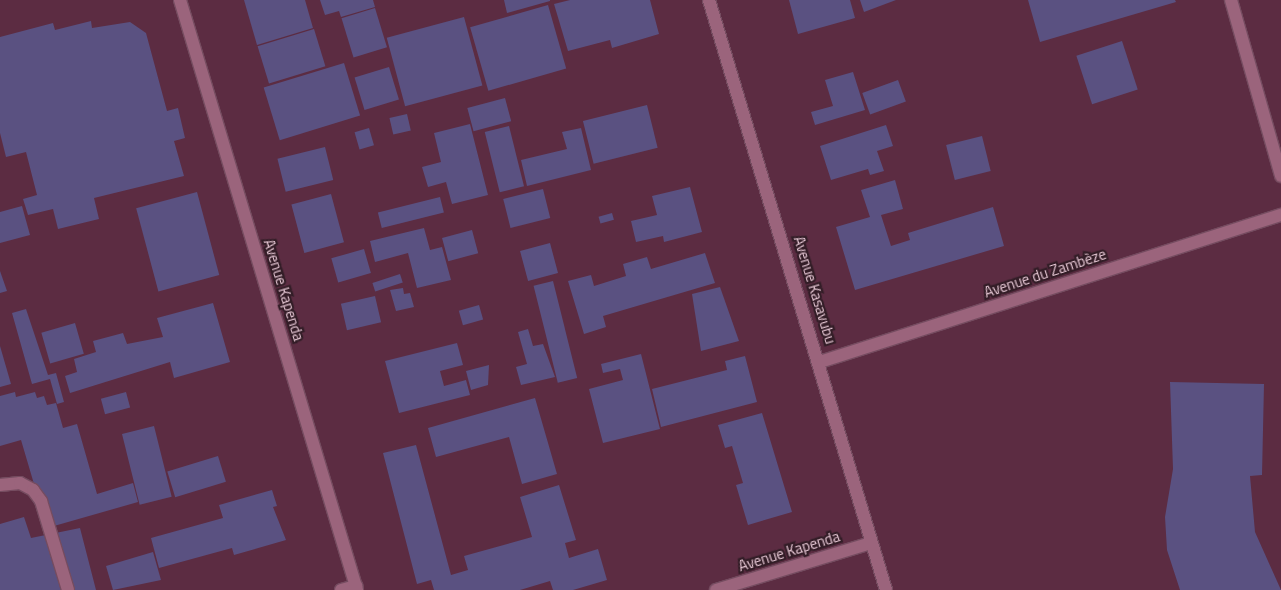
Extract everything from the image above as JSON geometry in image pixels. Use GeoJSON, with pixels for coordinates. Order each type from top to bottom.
{"type":"FeatureCollection","features":[{"type":"Feature","properties":{"kind":"street","name":"Avenue Kapenda"},"geometry":{"type":"LineString","coordinates":[[180,0],[357,588]]}},
{"type":"Feature","properties":{"kind":"street","name":"Avenue Kasavubu"},"geometry":{"type":"LineString","coordinates":[[709,0],[820,362],[886,590]]}},
{"type":"Feature","properties":{"kind":"street"},"geometry":{"type":"LineString","coordinates":[[1230,0],[1281,176]]}},
{"type":"Feature","properties":{"kind":"street","name":"Avenue du Zambèze"},"geometry":{"type":"LineString","coordinates":[[820,362],[1281,215]]}},
{"type":"Feature","properties":{"kind":"street"},"geometry":{"type":"LineString","coordinates":[[0,485],[20,483],[33,490],[41,501],[68,590]]}},
{"type":"Feature","properties":{"kind":"street","name":"Avenue Kapenda"},"geometry":{"type":"LineString","coordinates":[[716,590],[871,542]]}},
{"type":"Feature","properties":{"kind":"street"},"geometry":{"type":"LineString","coordinates":[[340,590],[357,588]]}},
{"type":"Feature","properties":{"kind":"building"},"geometry":{"type":"Polygon","coordinates":[[[244,0],[305,0],[313,28],[257,45],[244,0]]]}},
{"type":"Feature","properties":{"kind":"building"},"geometry":{"type":"Polygon","coordinates":[[[320,0],[373,0],[375,7],[341,17],[339,11],[325,15],[320,0]]]}},
{"type":"Feature","properties":{"kind":"building"},"geometry":{"type":"Polygon","coordinates":[[[504,0],[550,0],[550,1],[507,13],[504,0]]]}},
{"type":"Feature","properties":{"kind":"building"},"geometry":{"type":"Polygon","coordinates":[[[570,0],[650,0],[659,34],[612,48],[610,40],[568,51],[554,4],[570,0]]]}},
{"type":"Feature","properties":{"kind":"building"},"geometry":{"type":"Polygon","coordinates":[[[789,0],[850,0],[855,18],[798,34],[789,0]]]}},
{"type":"Feature","properties":{"kind":"building"},"geometry":{"type":"Polygon","coordinates":[[[860,0],[896,0],[864,12],[860,0]]]}},
{"type":"Feature","properties":{"kind":"building"},"geometry":{"type":"Polygon","coordinates":[[[1028,0],[1175,0],[1176,2],[1040,42],[1028,0]]]}},
{"type":"Feature","properties":{"kind":"building"},"geometry":{"type":"Polygon","coordinates":[[[548,5],[566,68],[488,91],[470,27],[548,5]]]}},
{"type":"Feature","properties":{"kind":"building"},"geometry":{"type":"Polygon","coordinates":[[[375,8],[387,47],[354,57],[342,18],[375,8]]]}},
{"type":"Feature","properties":{"kind":"building"},"geometry":{"type":"Polygon","coordinates":[[[464,17],[482,86],[405,106],[387,38],[464,17]]]}},
{"type":"Feature","properties":{"kind":"building"},"geometry":{"type":"Polygon","coordinates":[[[91,21],[92,28],[130,22],[146,33],[167,111],[178,108],[185,138],[174,141],[184,176],[94,198],[99,219],[58,229],[53,209],[28,215],[23,199],[37,195],[26,152],[6,157],[0,133],[0,37],[53,23],[55,30],[91,21]]]}},
{"type":"Feature","properties":{"kind":"building"},"geometry":{"type":"Polygon","coordinates":[[[314,29],[325,66],[269,84],[258,46],[314,29]]]}},
{"type":"Feature","properties":{"kind":"building"},"geometry":{"type":"Polygon","coordinates":[[[1122,41],[1138,90],[1092,104],[1076,56],[1122,41]]]}},
{"type":"Feature","properties":{"kind":"building"},"geometry":{"type":"Polygon","coordinates":[[[344,63],[360,116],[280,140],[264,88],[344,63]]]}},
{"type":"Feature","properties":{"kind":"building"},"geometry":{"type":"Polygon","coordinates":[[[389,67],[399,100],[365,110],[355,78],[389,67]]]}},
{"type":"Feature","properties":{"kind":"building"},"geometry":{"type":"Polygon","coordinates":[[[853,72],[865,110],[815,125],[811,112],[833,106],[825,80],[853,72]]]}},
{"type":"Feature","properties":{"kind":"building"},"geometry":{"type":"Polygon","coordinates":[[[898,80],[906,102],[870,115],[862,93],[898,80]]]}},
{"type":"Feature","properties":{"kind":"building"},"geometry":{"type":"Polygon","coordinates":[[[505,98],[511,121],[474,131],[467,108],[505,98]]]}},
{"type":"Feature","properties":{"kind":"building"},"geometry":{"type":"Polygon","coordinates":[[[647,105],[658,148],[594,164],[583,121],[647,105]]]}},
{"type":"Feature","properties":{"kind":"building"},"geometry":{"type":"Polygon","coordinates":[[[407,114],[411,131],[393,135],[389,118],[407,114]]]}},
{"type":"Feature","properties":{"kind":"building"},"geometry":{"type":"Polygon","coordinates":[[[470,124],[488,195],[452,204],[446,182],[428,187],[422,167],[441,162],[434,133],[470,124]]]}},
{"type":"Feature","properties":{"kind":"building"},"geometry":{"type":"Polygon","coordinates":[[[886,125],[893,146],[877,151],[884,171],[870,175],[868,169],[831,180],[820,146],[886,125]]]}},
{"type":"Feature","properties":{"kind":"building"},"geometry":{"type":"Polygon","coordinates":[[[509,126],[524,186],[500,192],[485,132],[509,126]]]}},
{"type":"Feature","properties":{"kind":"building"},"geometry":{"type":"Polygon","coordinates":[[[369,128],[374,145],[360,149],[355,132],[369,128]]]}},
{"type":"Feature","properties":{"kind":"building"},"geometry":{"type":"Polygon","coordinates":[[[581,128],[591,170],[527,186],[521,160],[567,149],[562,132],[581,128]]]}},
{"type":"Feature","properties":{"kind":"building"},"geometry":{"type":"Polygon","coordinates":[[[982,136],[991,171],[955,180],[946,145],[982,136]]]}},
{"type":"Feature","properties":{"kind":"building"},"geometry":{"type":"Polygon","coordinates":[[[325,147],[333,180],[286,192],[277,159],[325,147]]]}},
{"type":"Feature","properties":{"kind":"building"},"geometry":{"type":"Polygon","coordinates":[[[895,180],[903,209],[881,215],[891,246],[910,240],[908,233],[993,207],[1004,246],[855,290],[836,227],[870,217],[861,190],[895,180]]]}},
{"type":"Feature","properties":{"kind":"building"},"geometry":{"type":"Polygon","coordinates":[[[690,187],[702,232],[664,242],[663,236],[636,242],[631,221],[657,215],[652,196],[690,187]]]}},
{"type":"Feature","properties":{"kind":"building"},"geometry":{"type":"Polygon","coordinates":[[[543,189],[550,218],[510,228],[503,199],[543,189]]]}},
{"type":"Feature","properties":{"kind":"building"},"geometry":{"type":"Polygon","coordinates":[[[197,192],[219,275],[158,291],[136,208],[197,192]]]}},
{"type":"Feature","properties":{"kind":"building"},"geometry":{"type":"Polygon","coordinates":[[[331,194],[344,242],[304,253],[291,205],[331,194]]]}},
{"type":"Feature","properties":{"kind":"building"},"geometry":{"type":"Polygon","coordinates":[[[440,197],[444,213],[382,228],[378,212],[440,197]]]}},
{"type":"Feature","properties":{"kind":"building"},"geometry":{"type":"Polygon","coordinates":[[[22,206],[30,235],[0,243],[0,212],[22,206]]]}},
{"type":"Feature","properties":{"kind":"building"},"geometry":{"type":"Polygon","coordinates":[[[612,213],[614,220],[600,224],[599,217],[612,213]]]}},
{"type":"Feature","properties":{"kind":"building"},"geometry":{"type":"Polygon","coordinates":[[[424,228],[430,250],[442,247],[451,280],[417,288],[408,253],[375,262],[370,241],[424,228]]]}},
{"type":"Feature","properties":{"kind":"building"},"geometry":{"type":"Polygon","coordinates":[[[472,230],[478,253],[448,261],[442,238],[472,230]]]}},
{"type":"Feature","properties":{"kind":"building"},"geometry":{"type":"Polygon","coordinates":[[[550,243],[558,273],[528,281],[520,251],[550,243]]]}},
{"type":"Feature","properties":{"kind":"building"},"geometry":{"type":"Polygon","coordinates":[[[364,249],[371,273],[338,282],[331,258],[364,249]]]}},
{"type":"Feature","properties":{"kind":"building"},"geometry":{"type":"Polygon","coordinates":[[[705,253],[715,283],[603,316],[606,327],[584,334],[568,281],[591,275],[594,286],[626,276],[623,264],[647,257],[651,269],[705,253]]]}},
{"type":"Feature","properties":{"kind":"building"},"geometry":{"type":"Polygon","coordinates":[[[0,271],[7,291],[0,293],[0,271]]]}},
{"type":"Feature","properties":{"kind":"building"},"geometry":{"type":"Polygon","coordinates":[[[400,274],[403,283],[375,292],[372,283],[400,274]]]}},
{"type":"Feature","properties":{"kind":"building"},"geometry":{"type":"Polygon","coordinates":[[[553,281],[577,378],[558,383],[534,286],[553,281]]]}},
{"type":"Feature","properties":{"kind":"building"},"geometry":{"type":"Polygon","coordinates":[[[720,287],[739,341],[701,351],[692,294],[720,287]]]}},
{"type":"Feature","properties":{"kind":"building"},"geometry":{"type":"Polygon","coordinates":[[[403,288],[404,294],[410,293],[414,307],[396,311],[390,290],[403,288]]]}},
{"type":"Feature","properties":{"kind":"building"},"geometry":{"type":"Polygon","coordinates":[[[375,296],[381,322],[347,330],[341,304],[375,296]]]}},
{"type":"Feature","properties":{"kind":"building"},"geometry":{"type":"Polygon","coordinates":[[[213,303],[230,362],[174,378],[170,362],[70,393],[65,376],[77,372],[74,359],[96,352],[93,341],[123,333],[127,344],[163,337],[157,318],[213,303]]]}},
{"type":"Feature","properties":{"kind":"building"},"geometry":{"type":"Polygon","coordinates":[[[479,305],[483,319],[463,325],[459,311],[479,305]]]}},
{"type":"Feature","properties":{"kind":"building"},"geometry":{"type":"Polygon","coordinates":[[[26,309],[48,375],[56,373],[64,402],[57,404],[50,379],[32,384],[12,313],[26,309]]]}},
{"type":"Feature","properties":{"kind":"building"},"geometry":{"type":"Polygon","coordinates":[[[75,323],[84,354],[50,363],[41,333],[75,323]]]}},
{"type":"Feature","properties":{"kind":"building"},"geometry":{"type":"Polygon","coordinates":[[[528,329],[533,346],[543,344],[555,377],[521,385],[516,367],[527,364],[518,332],[528,329]]]}},
{"type":"Feature","properties":{"kind":"building"},"geometry":{"type":"Polygon","coordinates":[[[457,343],[463,365],[440,371],[444,386],[466,380],[470,395],[399,413],[385,361],[457,343]]]}},
{"type":"Feature","properties":{"kind":"building"},"geometry":{"type":"Polygon","coordinates":[[[0,346],[11,384],[0,387],[0,346]]]}},
{"type":"Feature","properties":{"kind":"building"},"geometry":{"type":"Polygon","coordinates":[[[641,354],[660,429],[603,443],[589,389],[623,380],[620,369],[603,373],[601,364],[641,354]]]}},
{"type":"Feature","properties":{"kind":"building"},"geometry":{"type":"Polygon","coordinates":[[[745,356],[757,402],[661,427],[652,389],[727,370],[725,361],[745,356]]]}},
{"type":"Feature","properties":{"kind":"building"},"geometry":{"type":"Polygon","coordinates":[[[489,365],[488,385],[471,390],[466,371],[489,365]]]}},
{"type":"Feature","properties":{"kind":"building"},"geometry":{"type":"Polygon","coordinates":[[[1170,382],[1264,384],[1262,475],[1250,476],[1255,532],[1281,590],[1180,590],[1167,550],[1165,517],[1173,469],[1170,382]]]}},
{"type":"Feature","properties":{"kind":"building"},"geometry":{"type":"Polygon","coordinates":[[[15,392],[16,397],[35,392],[37,398],[44,396],[47,405],[56,403],[63,428],[77,424],[97,494],[133,483],[138,502],[47,528],[21,440],[0,446],[0,396],[15,392]]]}},
{"type":"Feature","properties":{"kind":"building"},"geometry":{"type":"Polygon","coordinates":[[[126,392],[130,407],[105,414],[101,399],[126,392]]]}},
{"type":"Feature","properties":{"kind":"building"},"geometry":{"type":"Polygon","coordinates":[[[535,398],[557,474],[522,484],[509,437],[436,457],[428,428],[535,398]]]}},
{"type":"Feature","properties":{"kind":"building"},"geometry":{"type":"Polygon","coordinates":[[[762,413],[792,512],[748,525],[736,485],[743,483],[732,446],[725,448],[718,425],[762,413]]]}},
{"type":"Feature","properties":{"kind":"building"},"geometry":{"type":"Polygon","coordinates":[[[154,426],[172,497],[140,505],[122,434],[154,426]]]}},
{"type":"Feature","properties":{"kind":"building"},"geometry":{"type":"Polygon","coordinates":[[[416,445],[451,575],[468,570],[464,556],[532,537],[520,497],[559,485],[576,540],[565,543],[569,558],[598,549],[607,580],[573,590],[553,590],[550,581],[520,590],[434,590],[431,580],[417,584],[383,453],[416,445]]]}},
{"type":"Feature","properties":{"kind":"building"},"geometry":{"type":"Polygon","coordinates":[[[218,456],[226,482],[175,497],[167,471],[218,456]]]}},
{"type":"Feature","properties":{"kind":"building"},"geometry":{"type":"Polygon","coordinates":[[[272,490],[277,506],[273,507],[286,540],[234,555],[232,548],[159,568],[151,538],[223,518],[219,505],[272,490]]]}},
{"type":"Feature","properties":{"kind":"building"},"geometry":{"type":"Polygon","coordinates":[[[24,517],[31,538],[80,528],[96,590],[0,590],[0,524],[24,517]]]}},
{"type":"Feature","properties":{"kind":"building"},"geometry":{"type":"Polygon","coordinates":[[[153,552],[161,580],[113,590],[106,566],[153,552]]]}}]}
